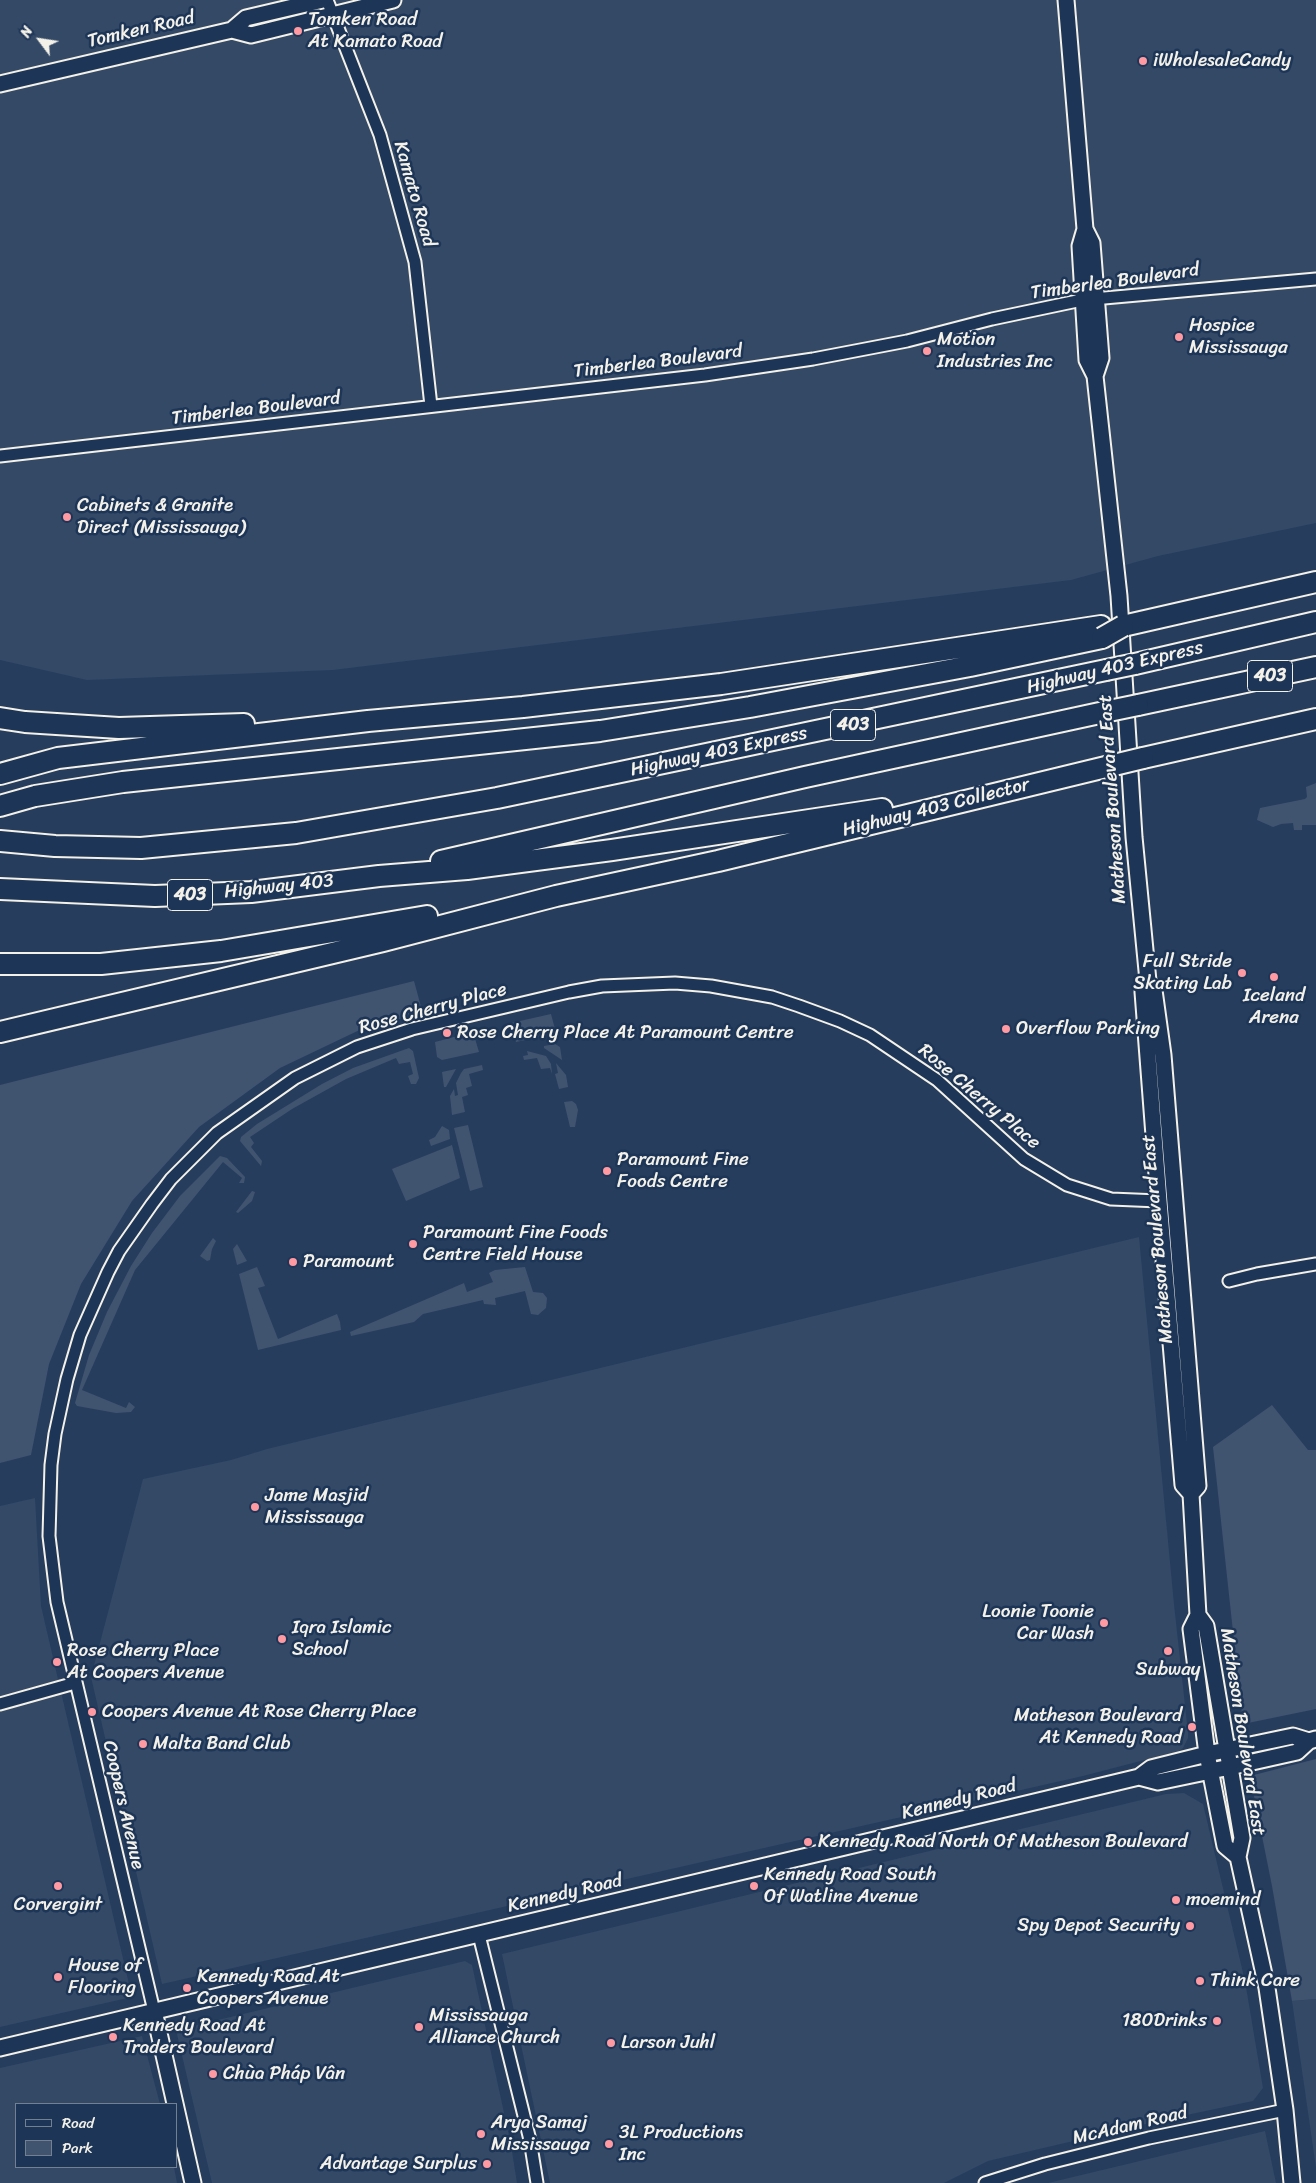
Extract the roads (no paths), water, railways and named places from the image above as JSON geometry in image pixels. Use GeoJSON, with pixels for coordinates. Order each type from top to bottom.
{"type":"FeatureCollection","features":[{"type":"Feature","properties":{"kind":"highway"},"geometry":{"type":"LineString","coordinates":[[0,806],[35,796],[123,782],[609,729],[750,707],[970,666],[1128,625],[1316,582]]}},
{"type":"Feature","properties":{"kind":"highway","name":"Highway 403 Express"},"geometry":{"type":"LineString","coordinates":[[0,841],[55,846],[141,848],[296,833],[516,794],[1134,664],[1316,622]]}},
{"type":"Feature","properties":{"kind":"highway"},"geometry":{"type":"LineString","coordinates":[[0,774],[58,758],[368,721],[523,707],[721,684],[1102,632]]}},
{"type":"Feature","properties":{"kind":"highway","name":"403"},"geometry":{"type":"LineString","coordinates":[[378,876],[805,777],[1316,667]]}},
{"type":"Feature","properties":{"kind":"highway"},"geometry":{"type":"LineString","coordinates":[[0,718],[25,722],[119,728],[368,721]]}},
{"type":"Feature","properties":{"kind":"highway","name":"Highway 403 Collector"},"geometry":{"type":"LineString","coordinates":[[556,896],[718,861],[1143,758],[1316,719]]}},
{"type":"Feature","properties":{"kind":"highway"},"geometry":{"type":"LineString","coordinates":[[378,876],[467,869],[612,850],[750,831],[880,809],[903,815]]}},
{"type":"Feature","properties":{"kind":"highway","name":"Highway 403"},"geometry":{"type":"LineString","coordinates":[[0,890],[155,896],[251,892],[378,876]]}},
{"type":"Feature","properties":{"kind":"highway"},"geometry":{"type":"LineString","coordinates":[[0,964],[101,964],[221,951],[397,922],[473,906],[556,896]]}},
{"type":"Feature","properties":{"kind":"highway"},"geometry":{"type":"LineString","coordinates":[[0,1034],[556,896]]}},
{"type":"Feature","properties":{"kind":"street","name":"Tomken Road"},"geometry":{"type":"LineString","coordinates":[[0,84],[232,30],[246,18],[323,0]]}},
{"type":"Feature","properties":{"kind":"street","name":"Kamato Road"},"geometry":{"type":"LineString","coordinates":[[326,0],[380,135],[415,262],[430,406]]}},
{"type":"Feature","properties":{"kind":"street","name":"Tomken Road"},"geometry":{"type":"LineString","coordinates":[[232,30],[251,35],[393,0]]}},
{"type":"Feature","properties":{"kind":"street","name":"Matheson Boulevard East"},"geometry":{"type":"LineString","coordinates":[[1066,0],[1085,229],[1092,243],[1087,360],[1095,376],[1119,596],[1134,837],[1148,981],[1154,990],[1163,1055],[1198,1486],[1191,1494]]}},
{"type":"Feature","properties":{"kind":"street","name":"Timberlea Boulevard"},"geometry":{"type":"LineString","coordinates":[[0,456],[698,375],[813,359],[907,341],[992,319],[1089,300],[1316,279]]}},
{"type":"Feature","properties":{"kind":"street","name":"Matheson Boulevard East"},"geometry":{"type":"LineString","coordinates":[[1148,981],[1143,992],[1159,1201],[1183,1485],[1191,1494],[1198,1615],[1191,1629],[1207,1754],[1225,1846],[1238,1857]]}},
{"type":"Feature","properties":{"kind":"street","name":"Rose Cherry Place"},"geometry":{"type":"LineString","coordinates":[[75,1683],[57,1602],[51,1564],[48,1495],[55,1434],[65,1386],[91,1307],[119,1251],[152,1204],[171,1180],[217,1134],[294,1078],[357,1048],[412,1029],[568,992],[602,986],[675,983],[746,991],[799,1006],[840,1021],[870,1035],[937,1080],[1024,1159],[1055,1178],[1088,1193],[1111,1199],[1159,1201]]}},
{"type":"Feature","properties":{"kind":"street"},"geometry":{"type":"LineString","coordinates":[[1229,1282],[1257,1274],[1316,1264]]}},
{"type":"Feature","properties":{"kind":"street","name":"Matheson Boulevard East"},"geometry":{"type":"LineString","coordinates":[[1198,1615],[1206,1626],[1242,1838],[1238,1857],[1267,1988],[1285,2110],[1292,2183]]}},
{"type":"Feature","properties":{"kind":"street"},"geometry":{"type":"LineString","coordinates":[[0,1704],[75,1683]]}},
{"type":"Feature","properties":{"kind":"street","name":"Coopers Avenue"},"geometry":{"type":"LineString","coordinates":[[75,1683],[154,2011]]}},
{"type":"Feature","properties":{"kind":"street","name":"Kennedy Road"},"geometry":{"type":"LineString","coordinates":[[0,2048],[1139,1777],[1151,1768],[1207,1754],[1293,1736],[1312,1740]]}},
{"type":"Feature","properties":{"kind":"street","name":"Kennedy Road"},"geometry":{"type":"LineString","coordinates":[[1139,1777],[1158,1782],[1230,1767],[1297,1752],[1312,1740]]}},
{"type":"Feature","properties":{"kind":"street"},"geometry":{"type":"LineString","coordinates":[[479,1935],[530,2140],[537,2183]]}},
{"type":"Feature","properties":{"kind":"street"},"geometry":{"type":"LineString","coordinates":[[154,2011],[175,2103]]}},
{"type":"Feature","properties":{"kind":"street","name":"McAdam Road"},"geometry":{"type":"LineString","coordinates":[[985,2183],[1045,2164],[1150,2138],[1285,2110]]}},
{"type":"Feature","properties":{"kind":"street"},"geometry":{"type":"LineString","coordinates":[[178,2117],[193,2183]]}},
{"type":"Feature","properties":{"kind":"place","name":"Tomken Road At Kamato Road"},"geometry":{"type":"Point","coordinates":[298,31]}},
{"type":"Feature","properties":{"kind":"place","name":"iWholesaleCandy"},"geometry":{"type":"Point","coordinates":[1143,61]}},
{"type":"Feature","properties":{"kind":"place","name":"Hospice Mississauga"},"geometry":{"type":"Point","coordinates":[1179,337]}},
{"type":"Feature","properties":{"kind":"place","name":"Motion Industries Inc"},"geometry":{"type":"Point","coordinates":[927,351]}},
{"type":"Feature","properties":{"kind":"place","name":"Cabinets & Granite Direct (Mississauga)"},"geometry":{"type":"Point","coordinates":[67,517]}},
{"type":"Feature","properties":{"kind":"place","name":"Full Stride Skating Lab"},"geometry":{"type":"Point","coordinates":[1242,973]}},
{"type":"Feature","properties":{"kind":"place","name":"Iceland Arena"},"geometry":{"type":"Point","coordinates":[1274,977]}},
{"type":"Feature","properties":{"kind":"place","name":"Overflow Parking"},"geometry":{"type":"Point","coordinates":[1006,1029]}},
{"type":"Feature","properties":{"kind":"place","name":"Rose Cherry Place At Paramount Centre"},"geometry":{"type":"Point","coordinates":[447,1033]}},
{"type":"Feature","properties":{"kind":"place","name":"Paramount Fine Foods Centre"},"geometry":{"type":"Point","coordinates":[607,1171]}},
{"type":"Feature","properties":{"kind":"place","name":"Paramount Fine Foods Centre Field House"},"geometry":{"type":"Point","coordinates":[413,1244]}},
{"type":"Feature","properties":{"kind":"place","name":"Paramount"},"geometry":{"type":"Point","coordinates":[293,1262]}},
{"type":"Feature","properties":{"kind":"place","name":"Jame Masjid Mississauga"},"geometry":{"type":"Point","coordinates":[255,1507]}},
{"type":"Feature","properties":{"kind":"place","name":"Loonie Toonie Car Wash"},"geometry":{"type":"Point","coordinates":[1104,1623]}},
{"type":"Feature","properties":{"kind":"place","name":"Iqra Islamic School"},"geometry":{"type":"Point","coordinates":[282,1639]}},
{"type":"Feature","properties":{"kind":"place","name":"Subway"},"geometry":{"type":"Point","coordinates":[1168,1651]}},
{"type":"Feature","properties":{"kind":"place","name":"Rose Cherry Place At Coopers Avenue"},"geometry":{"type":"Point","coordinates":[57,1662]}},
{"type":"Feature","properties":{"kind":"place","name":"Coopers Avenue At Rose Cherry Place"},"geometry":{"type":"Point","coordinates":[92,1712]}},
{"type":"Feature","properties":{"kind":"place","name":"Matheson Boulevard At Kennedy Road"},"geometry":{"type":"Point","coordinates":[1192,1727]}},
{"type":"Feature","properties":{"kind":"place","name":"Malta Band Club"},"geometry":{"type":"Point","coordinates":[143,1744]}},
{"type":"Feature","properties":{"kind":"place","name":"Kennedy Road North Of Matheson Boulevard"},"geometry":{"type":"Point","coordinates":[808,1842]}},
{"type":"Feature","properties":{"kind":"place","name":"Corvergint"},"geometry":{"type":"Point","coordinates":[58,1886]}},
{"type":"Feature","properties":{"kind":"place","name":"Kennedy Road South Of Watline Avenue"},"geometry":{"type":"Point","coordinates":[754,1886]}},
{"type":"Feature","properties":{"kind":"place","name":"moemind"},"geometry":{"type":"Point","coordinates":[1176,1900]}},
{"type":"Feature","properties":{"kind":"place","name":"Spy Depot Security"},"geometry":{"type":"Point","coordinates":[1190,1926]}},
{"type":"Feature","properties":{"kind":"place","name":"House of Flooring"},"geometry":{"type":"Point","coordinates":[58,1977]}},
{"type":"Feature","properties":{"kind":"place","name":"Think Care"},"geometry":{"type":"Point","coordinates":[1200,1981]}},
{"type":"Feature","properties":{"kind":"place","name":"Kennedy Road At Coopers Avenue"},"geometry":{"type":"Point","coordinates":[187,1988]}},
{"type":"Feature","properties":{"kind":"place","name":"180Drinks"},"geometry":{"type":"Point","coordinates":[1217,2021]}},
{"type":"Feature","properties":{"kind":"place","name":"Mississauga Alliance Church"},"geometry":{"type":"Point","coordinates":[419,2027]}},
{"type":"Feature","properties":{"kind":"place","name":"Kennedy Road At Traders Boulevard"},"geometry":{"type":"Point","coordinates":[113,2037]}},
{"type":"Feature","properties":{"kind":"place","name":"Larson Juhl"},"geometry":{"type":"Point","coordinates":[611,2043]}},
{"type":"Feature","properties":{"kind":"place","name":"Chùa Pháp Vân"},"geometry":{"type":"Point","coordinates":[213,2074]}},
{"type":"Feature","properties":{"kind":"place","name":"Arya Samaj Mississauga"},"geometry":{"type":"Point","coordinates":[481,2134]}},
{"type":"Feature","properties":{"kind":"place","name":"3L Productions Inc"},"geometry":{"type":"Point","coordinates":[609,2144]}},
{"type":"Feature","properties":{"kind":"place","name":"Advantage Surplus"},"geometry":{"type":"Point","coordinates":[487,2164]}}]}
